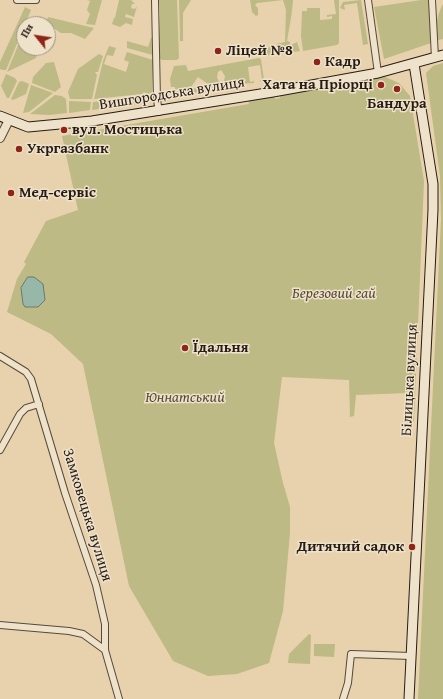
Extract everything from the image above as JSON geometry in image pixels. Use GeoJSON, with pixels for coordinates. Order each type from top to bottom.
{"type":"FeatureCollection","features":[{"type":"Feature","properties":{"kind":"main road","name":"Вишгородська вулиця"},"geometry":{"type":"LineString","coordinates":[[0,116],[22,126],[35,127],[159,112],[378,73],[439,56]]}},
{"type":"Feature","properties":{"kind":"main road","name":"Білицька вулиця"},"geometry":{"type":"LineString","coordinates":[[409,699],[433,210],[433,184],[414,64]]}},
{"type":"Feature","properties":{"kind":"street"},"geometry":{"type":"LineString","coordinates":[[17,0],[36,0]]}},
{"type":"Feature","properties":{"kind":"street"},"geometry":{"type":"LineString","coordinates":[[156,0],[157,100],[159,112]]}},
{"type":"Feature","properties":{"kind":"street"},"geometry":{"type":"LineString","coordinates":[[368,0],[378,73]]}},
{"type":"Feature","properties":{"kind":"street"},"geometry":{"type":"LineString","coordinates":[[432,0],[439,56]]}},
{"type":"Feature","properties":{"kind":"street"},"geometry":{"type":"LineString","coordinates":[[0,138],[10,120]]}},
{"type":"Feature","properties":{"kind":"street","name":"Замковецька вулиця"},"geometry":{"type":"LineString","coordinates":[[0,356],[29,374],[65,493],[96,585],[105,624],[105,650],[120,699]]}},
{"type":"Feature","properties":{"kind":"street"},"geometry":{"type":"LineString","coordinates":[[0,450],[20,414],[26,408],[39,404]]}},
{"type":"Feature","properties":{"kind":"street"},"geometry":{"type":"LineString","coordinates":[[0,625],[69,631],[83,634],[105,650]]}},
{"type":"Feature","properties":{"kind":"street"},"geometry":{"type":"LineString","coordinates":[[343,699],[348,683],[351,654],[412,656]]}},
{"type":"Feature","properties":{"kind":"green space"},"geometry":{"type":"Polygon","coordinates":[[[87,0],[102,0],[95,25],[86,24],[90,14],[87,10],[90,1],[87,0]]]}},
{"type":"Feature","properties":{"kind":"green space"},"geometry":{"type":"Polygon","coordinates":[[[119,0],[131,0],[135,4],[132,4],[131,8],[135,9],[137,6],[134,17],[126,14],[125,17],[133,19],[132,25],[126,23],[120,27],[112,24],[119,0]]]}},
{"type":"Feature","properties":{"kind":"green space"},"geometry":{"type":"Polygon","coordinates":[[[159,0],[177,0],[179,58],[177,60],[162,60],[159,58],[159,0]]]}},
{"type":"Feature","properties":{"kind":"green space"},"geometry":{"type":"Polygon","coordinates":[[[179,0],[191,0],[183,13],[183,41],[180,41],[179,0]]]}},
{"type":"Feature","properties":{"kind":"green space"},"geometry":{"type":"Polygon","coordinates":[[[250,0],[283,0],[257,3],[255,5],[258,8],[258,15],[256,16],[252,12],[250,0]]]}},
{"type":"Feature","properties":{"kind":"green space"},"geometry":{"type":"Polygon","coordinates":[[[283,0],[293,0],[287,41],[290,42],[290,45],[286,46],[287,49],[291,49],[291,45],[297,42],[300,51],[265,56],[263,52],[269,47],[277,46],[276,44],[285,42],[286,10],[283,0]]]}},
{"type":"Feature","properties":{"kind":"green space"},"geometry":{"type":"Polygon","coordinates":[[[334,0],[339,0],[339,43],[337,45],[303,51],[301,36],[302,11],[307,11],[307,8],[320,8],[320,20],[332,19],[332,16],[327,17],[327,15],[336,14],[334,0]]]}},
{"type":"Feature","properties":{"kind":"green space"},"geometry":{"type":"Polygon","coordinates":[[[361,0],[368,44],[363,45],[357,3],[344,5],[345,10],[340,8],[343,2],[361,0]]]}},
{"type":"Feature","properties":{"kind":"green space"},"geometry":{"type":"Polygon","coordinates":[[[421,0],[431,0],[431,43],[384,59],[374,7],[421,0]]]}},
{"type":"Feature","properties":{"kind":"green space"},"geometry":{"type":"Polygon","coordinates":[[[443,4],[443,39],[438,40],[437,21],[443,4]]]}},
{"type":"Feature","properties":{"kind":"green space"},"geometry":{"type":"Polygon","coordinates":[[[25,7],[31,10],[28,16],[21,16],[25,7]]]}},
{"type":"Feature","properties":{"kind":"green space"},"geometry":{"type":"Polygon","coordinates":[[[56,19],[94,28],[85,39],[71,33],[61,33],[56,30],[56,19]]]}},
{"type":"Feature","properties":{"kind":"green space"},"geometry":{"type":"Polygon","coordinates":[[[16,27],[16,46],[6,70],[0,69],[0,62],[16,27]]]}},
{"type":"Feature","properties":{"kind":"green space"},"geometry":{"type":"Polygon","coordinates":[[[153,37],[153,55],[127,48],[127,41],[148,47],[151,38],[153,37]]]}},
{"type":"Feature","properties":{"kind":"green space"},"geometry":{"type":"Polygon","coordinates":[[[109,46],[116,48],[113,56],[107,55],[104,64],[126,72],[129,62],[124,60],[127,52],[153,60],[152,93],[147,94],[144,92],[142,94],[94,99],[103,61],[109,46]]]}},
{"type":"Feature","properties":{"kind":"green space"},"geometry":{"type":"Polygon","coordinates":[[[16,50],[16,56],[37,56],[36,58],[7,72],[16,50]]]}},
{"type":"Feature","properties":{"kind":"green space"},"geometry":{"type":"Polygon","coordinates":[[[99,54],[103,56],[98,72],[95,72],[97,75],[92,99],[70,99],[68,92],[78,69],[99,54]]]}},
{"type":"Feature","properties":{"kind":"green space"},"geometry":{"type":"Polygon","coordinates":[[[259,58],[261,59],[263,82],[259,81],[262,80],[260,65],[248,67],[250,82],[254,81],[254,83],[238,84],[224,81],[225,76],[221,70],[218,72],[217,77],[219,82],[208,84],[198,77],[191,87],[175,90],[175,87],[171,87],[170,79],[174,66],[186,65],[188,71],[259,58]]]}},
{"type":"Feature","properties":{"kind":"green space"},"geometry":{"type":"Polygon","coordinates":[[[54,62],[61,87],[55,92],[32,83],[33,77],[46,63],[54,62]]]}},
{"type":"Feature","properties":{"kind":"green space"},"geometry":{"type":"Polygon","coordinates":[[[443,63],[443,699],[418,699],[441,219],[440,176],[426,73],[433,66],[443,63]]]}},
{"type":"Feature","properties":{"kind":"green space"},"geometry":{"type":"Polygon","coordinates":[[[6,74],[15,78],[17,81],[9,98],[7,98],[1,86],[6,74]]]}},
{"type":"Feature","properties":{"kind":"green space","name":"Юннатський"},"geometry":{"type":"Polygon","coordinates":[[[383,76],[399,83],[410,96],[424,181],[414,421],[412,421],[408,393],[356,395],[354,416],[350,417],[349,380],[282,377],[274,443],[290,507],[290,533],[283,611],[269,663],[237,674],[208,676],[173,661],[129,586],[83,364],[51,334],[7,312],[17,279],[26,264],[24,262],[46,221],[78,210],[62,136],[249,104],[248,100],[274,95],[275,99],[280,98],[280,94],[322,87],[323,89],[325,87],[383,76]]]}},
{"type":"Feature","properties":{"kind":"green space"},"geometry":{"type":"Polygon","coordinates":[[[22,81],[29,84],[26,94],[13,100],[11,99],[19,82],[22,81]]]}},
{"type":"Feature","properties":{"kind":"green space"},"geometry":{"type":"Polygon","coordinates":[[[219,84],[220,87],[216,90],[169,97],[173,92],[219,84]]]}},
{"type":"Feature","properties":{"kind":"green space"},"geometry":{"type":"Polygon","coordinates":[[[31,85],[53,93],[29,112],[23,113],[31,85]]]}},
{"type":"Feature","properties":{"kind":"green space"},"geometry":{"type":"Polygon","coordinates":[[[55,95],[62,96],[66,99],[67,113],[49,115],[30,114],[55,95]]]}},
{"type":"Feature","properties":{"kind":"green space"},"geometry":{"type":"Polygon","coordinates":[[[142,96],[147,101],[145,103],[92,110],[93,102],[142,96]]]}},
{"type":"Feature","properties":{"kind":"green space"},"geometry":{"type":"Polygon","coordinates":[[[69,101],[91,102],[90,110],[69,113],[69,101]]]}},
{"type":"Feature","properties":{"kind":"green space"},"geometry":{"type":"Polygon","coordinates":[[[309,634],[311,635],[310,664],[288,663],[289,654],[309,634]]]}},
{"type":"Feature","properties":{"kind":"green space"},"geometry":{"type":"Polygon","coordinates":[[[314,644],[335,644],[334,657],[314,656],[314,644]]]}},
{"type":"Feature","properties":{"kind":"shaded area"},"geometry":{"type":"Polygon","coordinates":[[[28,277],[34,277],[43,284],[45,300],[38,307],[25,307],[23,304],[21,288],[28,277]]]}},
{"type":"Feature","properties":{"kind":"place","name":"Ліцей №8"},"geometry":{"type":"Point","coordinates":[218,51]}},
{"type":"Feature","properties":{"kind":"place","name":"Кадр"},"geometry":{"type":"Point","coordinates":[317,62]}},
{"type":"Feature","properties":{"kind":"place","name":"Хата на Пріорці"},"geometry":{"type":"Point","coordinates":[381,85]}},
{"type":"Feature","properties":{"kind":"place","name":"Бандура"},"geometry":{"type":"Point","coordinates":[397,89]}},
{"type":"Feature","properties":{"kind":"place","name":"вул. Мостицька"},"geometry":{"type":"Point","coordinates":[64,130]}},
{"type":"Feature","properties":{"kind":"place","name":"Укргазбанк"},"geometry":{"type":"Point","coordinates":[19,149]}},
{"type":"Feature","properties":{"kind":"place","name":"Мед-сервіс"},"geometry":{"type":"Point","coordinates":[11,193]}},
{"type":"Feature","properties":{"kind":"place","name":"Їдальня"},"geometry":{"type":"Point","coordinates":[185,348]}},
{"type":"Feature","properties":{"kind":"place","name":"Дитячий садок"},"geometry":{"type":"Point","coordinates":[412,547]}},
{"type":"Feature","properties":{"kind":"park label","name":"Березовий гай"},"geometry":{"type":"Point","coordinates":[334,294]}}]}
